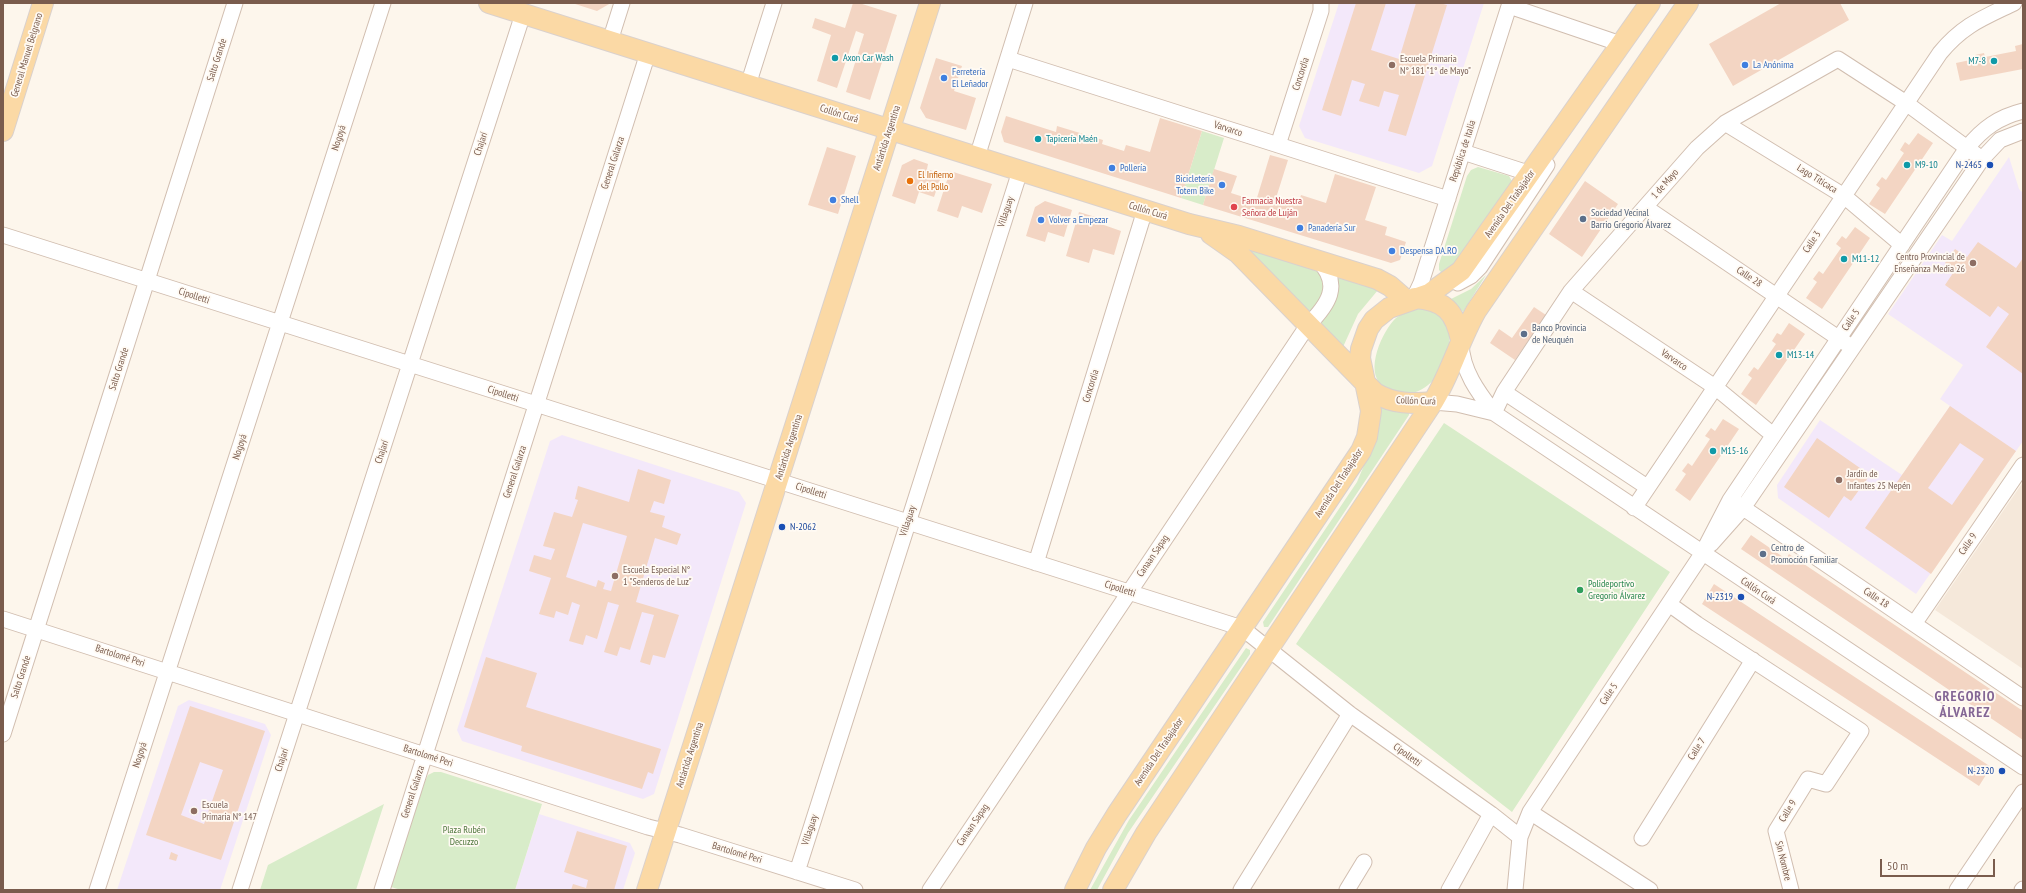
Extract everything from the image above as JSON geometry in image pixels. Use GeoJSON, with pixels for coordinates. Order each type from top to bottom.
{"type":"FeatureCollection","features":[{"type":"Feature","properties":{"kind":"main road","name":"General Manuel Belgrano"},"geometry":{"type":"LineString","coordinates":[[3,131],[43,3]]}},
{"type":"Feature","properties":{"kind":"main road","name":"Collón Curá"},"geometry":{"type":"LineString","coordinates":[[489,3],[1145,210],[1190,224],[1228,233],[1384,282],[1410,299],[1431,300],[1447,308],[1456,321],[1461,340]]}},
{"type":"Feature","properties":{"kind":"main road","name":"Antártida Argentina"},"geometry":{"type":"LineString","coordinates":[[647,890],[930,3]]}},
{"type":"Feature","properties":{"kind":"main road","name":"Avenida Del Trabajador"},"geometry":{"type":"LineString","coordinates":[[1075,890],[1096,848],[1117,814],[1361,451],[1367,437],[1371,411],[1360,358],[1361,349],[1368,329],[1381,313],[1397,303],[1429,294],[1461,272],[1539,169],[1621,44],[1650,3]]}},
{"type":"Feature","properties":{"kind":"main road"},"geometry":{"type":"LineString","coordinates":[[1113,890],[1146,833],[1433,402],[1450,371],[1461,340],[1476,311],[1688,3]]}},
{"type":"Feature","properties":{"kind":"main road","name":"Collón Curá"},"geometry":{"type":"LineString","coordinates":[[1190,224],[1216,236],[1230,246],[1375,393],[1390,400],[1409,403],[1433,402]]}},
{"type":"Feature","properties":{"kind":"street","name":"Salto Grande"},"geometry":{"type":"LineString","coordinates":[[3,734],[235,3]]}},
{"type":"Feature","properties":{"kind":"street","name":"Nogoyá"},"geometry":{"type":"LineString","coordinates":[[97,890],[383,3]]}},
{"type":"Feature","properties":{"kind":"street"},"geometry":{"type":"LineString","coordinates":[[610,41],[622,3]]}},
{"type":"Feature","properties":{"kind":"street"},"geometry":{"type":"LineString","coordinates":[[748,85],[774,3]]}},
{"type":"Feature","properties":{"kind":"street"},"geometry":{"type":"LineString","coordinates":[[977,157],[1025,3]]}},
{"type":"Feature","properties":{"kind":"street","name":"Concordia"},"geometry":{"type":"LineString","coordinates":[[1278,145],[1321,11],[1321,3]]}},
{"type":"Feature","properties":{"kind":"street"},"geometry":{"type":"LineString","coordinates":[[1679,3],[1622,88],[1664,33],[1684,3]]}},
{"type":"Feature","properties":{"kind":"street","name":"Calle 3"},"geometry":{"type":"LineString","coordinates":[[1634,508],[1940,53],[1960,31],[2014,3]]}},
{"type":"Feature","properties":{"kind":"street"},"geometry":{"type":"LineString","coordinates":[[1509,4],[1621,44]]}},
{"type":"Feature","properties":{"kind":"street","name":"República de Italia"},"geometry":{"type":"LineString","coordinates":[[1410,299],[1421,283],[1509,4]]}},
{"type":"Feature","properties":{"kind":"street","name":"Chajarí"},"geometry":{"type":"LineString","coordinates":[[240,890],[523,14]]}},
{"type":"Feature","properties":{"kind":"street","name":"General Galarza"},"geometry":{"type":"LineString","coordinates":[[382,890],[648,54]]}},
{"type":"Feature","properties":{"kind":"street","name":"1 de Mayo"},"geometry":{"type":"LineString","coordinates":[[1494,413],[1504,392],[1570,291],[1697,148],[1725,123],[1838,59],[1906,103]]}},
{"type":"Feature","properties":{"kind":"street","name":"Varvarco"},"geometry":{"type":"LineString","coordinates":[[1008,60],[1448,199]]}},
{"type":"Feature","properties":{"kind":"street"},"geometry":{"type":"LineString","coordinates":[[1906,103],[1982,159]]}},
{"type":"Feature","properties":{"kind":"street","name":"Calle 5"},"geometry":{"type":"LineString","coordinates":[[1515,890],[1520,837],[1530,812],[1702,554],[1730,500],[1967,148],[1989,124],[2001,118],[2023,111]]}},
{"type":"Feature","properties":{"kind":"street","name":"Lago Titicaca"},"geometry":{"type":"LineString","coordinates":[[1725,123],[1844,196],[1902,245]]}},
{"type":"Feature","properties":{"kind":"street","name":"Calle 5"},"geometry":{"type":"LineString","coordinates":[[1702,554],[1743,508],[1982,159],[2000,140],[2023,131]]}},
{"type":"Feature","properties":{"kind":"street"},"geometry":{"type":"LineString","coordinates":[[1463,152],[1539,169]]}},
{"type":"Feature","properties":{"kind":"street"},"geometry":{"type":"LineString","coordinates":[[1539,169],[1480,267],[1471,276],[1458,283],[1479,260],[1539,169]]}},
{"type":"Feature","properties":{"kind":"street","name":"Villaguay"},"geometry":{"type":"LineString","coordinates":[[797,872],[1020,171]]}},
{"type":"Feature","properties":{"kind":"street","name":"Calle 28"},"geometry":{"type":"LineString","coordinates":[[1645,206],[1852,348]]}},
{"type":"Feature","properties":{"kind":"street","name":"Concordia"},"geometry":{"type":"LineString","coordinates":[[1036,562],[1145,210]]}},
{"type":"Feature","properties":{"kind":"street","name":"Cipolletti"},"geometry":{"type":"LineString","coordinates":[[3,235],[1242,628],[1350,714],[1491,814],[1520,837]]}},
{"type":"Feature","properties":{"kind":"street","name":"Canaan Sapag"},"geometry":{"type":"LineString","coordinates":[[930,890],[1308,325],[1326,305],[1331,290],[1328,272],[1319,261]]}},
{"type":"Feature","properties":{"kind":"street","name":"Varvarco"},"geometry":{"type":"LineString","coordinates":[[1570,291],[1715,387],[1773,435]]}},
{"type":"Feature","properties":{"kind":"street","name":"Collón Curá"},"geometry":{"type":"LineString","coordinates":[[1461,340],[1462,353],[1468,373],[1475,388],[1494,413],[1702,554],[2023,767]]}},
{"type":"Feature","properties":{"kind":"street"},"geometry":{"type":"LineString","coordinates":[[1504,392],[1647,487]]}},
{"type":"Feature","properties":{"kind":"street","name":"Collón Curá"},"geometry":{"type":"LineString","coordinates":[[1433,402],[1457,404],[1494,413]]}},
{"type":"Feature","properties":{"kind":"street","name":"Calle 9"},"geometry":{"type":"LineString","coordinates":[[1914,624],[2023,465]]}},
{"type":"Feature","properties":{"kind":"street","name":"Calle 18"},"geometry":{"type":"LineString","coordinates":[[1730,500],[2023,698]]}},
{"type":"Feature","properties":{"kind":"street"},"geometry":{"type":"LineString","coordinates":[[1669,604],[1753,660]]}},
{"type":"Feature","properties":{"kind":"street","name":"Bartolomé Peri"},"geometry":{"type":"LineString","coordinates":[[3,619],[666,832],[855,890]]}},
{"type":"Feature","properties":{"kind":"street","name":"Calle 9"},"geometry":{"type":"LineString","coordinates":[[1753,660],[1861,731],[1826,784],[1808,779],[1776,831]]}},
{"type":"Feature","properties":{"kind":"street","name":"Calle 7"},"geometry":{"type":"LineString","coordinates":[[1642,838],[1753,660]]}},
{"type":"Feature","properties":{"kind":"street"},"geometry":{"type":"LineString","coordinates":[[1241,890],[1350,714]]}},
{"type":"Feature","properties":{"kind":"street"},"geometry":{"type":"LineString","coordinates":[[1957,890],[2023,792]]}},
{"type":"Feature","properties":{"kind":"street"},"geometry":{"type":"LineString","coordinates":[[1530,812],[1650,890]]}},
{"type":"Feature","properties":{"kind":"street"},"geometry":{"type":"LineString","coordinates":[[1450,890],[1491,814]]}},
{"type":"Feature","properties":{"kind":"street","name":"Sin Nombre"},"geometry":{"type":"LineString","coordinates":[[1776,831],[1791,890]]}},
{"type":"Feature","properties":{"kind":"street"},"geometry":{"type":"LineString","coordinates":[[1347,890],[1364,862]]}},
{"type":"Feature","properties":{"kind":"shaded area","name":"Escuela Primaria N° 181 \"1° de Mayo\""},"geometry":{"type":"Polygon","coordinates":[[[1339,3],[1484,3],[1432,166],[1419,173],[1305,138],[1299,126],[1339,3]]]}},
{"type":"Feature","properties":{"kind":"shaded area"},"geometry":{"type":"Polygon","coordinates":[[[2009,157],[2019,189],[2023,193],[2023,441],[1916,594],[1778,498],[1777,485],[1820,420],[1902,475],[1950,406],[1940,399],[1963,365],[1888,314],[1942,235],[1952,241],[2009,157]]]}},
{"type":"Feature","properties":{"kind":"shaded area","name":"Escuela Especial N° 1 \"Senderos de Luz\""},"geometry":{"type":"Polygon","coordinates":[[[562,435],[739,492],[746,503],[654,794],[643,799],[462,741],[457,730],[550,441],[562,435]]]}},
{"type":"Feature","properties":{"kind":"shaded area"},"geometry":{"type":"Polygon","coordinates":[[[2023,482],[2023,669],[1935,610],[2023,482]]]}},
{"type":"Feature","properties":{"kind":"shaded area","name":"Escuela Primaria N° 147"},"geometry":{"type":"Polygon","coordinates":[[[189,700],[265,724],[271,735],[220,890],[117,890],[178,706],[189,700]]]}},
{"type":"Feature","properties":{"kind":"shaded area"},"geometry":{"type":"Polygon","coordinates":[[[539,814],[630,843],[635,853],[623,890],[515,890],[539,814]]]}},
{"type":"Feature","properties":{"kind":"green space"},"geometry":{"type":"Polygon","coordinates":[[[1202,131],[1224,138],[1203,205],[1181,198],[1202,131]]]}},
{"type":"Feature","properties":{"kind":"green space"},"geometry":{"type":"Polygon","coordinates":[[[1478,167],[1509,176],[1513,183],[1459,267],[1442,273],[1439,270],[1439,264],[1467,176],[1471,170],[1478,167]]]}},
{"type":"Feature","properties":{"kind":"green space"},"geometry":{"type":"Polygon","coordinates":[[[1235,242],[1319,270],[1326,288],[1313,312],[1307,311],[1235,242]]]}},
{"type":"Feature","properties":{"kind":"green space"},"geometry":{"type":"Polygon","coordinates":[[[1486,275],[1463,312],[1451,299],[1471,289],[1486,275]]]}},
{"type":"Feature","properties":{"kind":"green space"},"geometry":{"type":"Polygon","coordinates":[[[1335,276],[1374,286],[1378,290],[1358,314],[1343,347],[1319,322],[1335,276]]]}},
{"type":"Feature","properties":{"kind":"green space"},"geometry":{"type":"Polygon","coordinates":[[[1421,307],[1436,311],[1446,322],[1450,337],[1448,354],[1441,370],[1430,383],[1417,392],[1401,393],[1383,386],[1377,380],[1375,361],[1377,351],[1386,332],[1396,318],[1421,307]]]}},
{"type":"Feature","properties":{"kind":"green space"},"geometry":{"type":"Polygon","coordinates":[[[1379,406],[1409,413],[1409,415],[1268,627],[1264,627],[1263,622],[1357,482],[1373,444],[1379,406]]]}},
{"type":"Feature","properties":{"kind":"green space"},"geometry":{"type":"Polygon","coordinates":[[[1444,423],[1670,572],[1512,812],[1296,644],[1444,423]]]}},
{"type":"Feature","properties":{"kind":"green space"},"geometry":{"type":"Polygon","coordinates":[[[1246,648],[1250,650],[1250,654],[1128,833],[1097,890],[1090,890],[1129,820],[1246,648]]]}},
{"type":"Feature","properties":{"kind":"green space","name":"Plaza Rubén Decuzzo"},"geometry":{"type":"Polygon","coordinates":[[[434,772],[441,772],[542,804],[515,890],[401,890],[391,887],[425,781],[428,775],[434,772]]]}},
{"type":"Feature","properties":{"kind":"green space"},"geometry":{"type":"Polygon","coordinates":[[[384,804],[356,890],[260,890],[268,865],[384,804]]]}},
{"type":"Feature","properties":{"kind":"building"},"geometry":{"type":"Polygon","coordinates":[[[572,3],[611,3],[597,11],[572,3]]]}},
{"type":"Feature","properties":{"kind":"building"},"geometry":{"type":"Polygon","coordinates":[[[853,3],[859,3],[897,15],[870,100],[846,92],[864,34],[856,31],[837,88],[817,81],[831,35],[812,28],[815,18],[845,28],[853,3]]]}},
{"type":"Feature","properties":{"kind":"building"},"geometry":{"type":"Polygon","coordinates":[[[1356,3],[1386,3],[1371,50],[1399,59],[1416,3],[1440,3],[1447,5],[1406,136],[1388,131],[1399,95],[1384,91],[1379,107],[1359,101],[1365,84],[1352,80],[1341,116],[1322,110],[1356,3]]]}},
{"type":"Feature","properties":{"kind":"building","name":"La Anónima"},"geometry":{"type":"Polygon","coordinates":[[[1781,3],[1840,3],[1849,20],[1733,86],[1709,44],[1781,3]]]}},
{"type":"Feature","properties":{"kind":"building","name":"M7-8"},"geometry":{"type":"Polygon","coordinates":[[[2023,44],[2023,69],[1960,81],[1956,63],[1975,59],[1975,55],[1984,53],[1985,57],[2016,51],[2015,46],[2023,44]]]}},
{"type":"Feature","properties":{"kind":"building","name":"Ferretería El Leñador"},"geometry":{"type":"Polygon","coordinates":[[[936,58],[962,66],[954,91],[976,98],[966,130],[926,118],[920,108],[936,58]]]}},
{"type":"Feature","properties":{"kind":"building"},"geometry":{"type":"Polygon","coordinates":[[[1006,116],[1056,132],[1057,126],[1103,140],[1102,144],[1124,151],[1126,145],[1150,152],[1160,118],[1202,131],[1181,198],[1004,142],[1001,132],[1006,116]]]}},
{"type":"Feature","properties":{"kind":"building","name":"M9-10"},"geometry":{"type":"Polygon","coordinates":[[[1918,133],[1933,143],[1885,214],[1869,204],[1880,188],[1876,185],[1882,177],[1886,180],[1904,153],[1900,150],[1905,142],[1909,145],[1918,133]]]}},
{"type":"Feature","properties":{"kind":"building"},"geometry":{"type":"Polygon","coordinates":[[[827,147],[856,156],[838,214],[808,205],[827,147]]]}},
{"type":"Feature","properties":{"kind":"building"},"geometry":{"type":"Polygon","coordinates":[[[1270,155],[1288,160],[1276,198],[1298,205],[1301,195],[1326,203],[1335,174],[1376,187],[1365,220],[1387,227],[1385,235],[1406,242],[1400,260],[1391,263],[1203,205],[1214,169],[1237,176],[1231,193],[1256,201],[1270,155]]]}},
{"type":"Feature","properties":{"kind":"building","name":"El Infierno del Pollo"},"geometry":{"type":"Polygon","coordinates":[[[914,159],[928,164],[927,169],[942,174],[934,197],[919,192],[915,204],[892,196],[902,165],[914,159]]]}},
{"type":"Feature","properties":{"kind":"building"},"geometry":{"type":"Polygon","coordinates":[[[950,171],[992,184],[982,213],[962,206],[958,218],[937,211],[950,171]]]}},
{"type":"Feature","properties":{"kind":"building","name":"Sociedad Vecinal Barrio Gregorio Álvarez"},"geometry":{"type":"Polygon","coordinates":[[[1585,181],[1618,204],[1582,257],[1549,234],[1585,181]]]}},
{"type":"Feature","properties":{"kind":"building","name":"Volver a Empezar"},"geometry":{"type":"Polygon","coordinates":[[[1045,201],[1072,210],[1064,237],[1048,232],[1045,242],[1026,236],[1035,207],[1045,201]]]}},
{"type":"Feature","properties":{"kind":"building"},"geometry":{"type":"Polygon","coordinates":[[[1079,212],[1102,219],[1101,224],[1121,231],[1114,255],[1093,249],[1089,263],[1066,256],[1079,212]]]}},
{"type":"Feature","properties":{"kind":"building","name":"M11-12"},"geometry":{"type":"Polygon","coordinates":[[[1855,227],[1870,238],[1822,309],[1806,298],[1817,282],[1813,279],[1819,271],[1823,274],[1841,248],[1836,244],[1842,236],[1846,239],[1855,227]]]}},
{"type":"Feature","properties":{"kind":"building"},"geometry":{"type":"Polygon","coordinates":[[[1978,242],[2016,268],[2023,258],[2023,374],[1986,347],[2009,314],[1998,306],[1990,317],[1945,285],[1955,270],[1945,263],[1955,249],[1967,257],[1978,242]]]}},
{"type":"Feature","properties":{"kind":"building","name":"Banco Provincia de Neuquén"},"geometry":{"type":"Polygon","coordinates":[[[1534,307],[1546,315],[1515,360],[1490,343],[1499,329],[1512,338],[1534,307]]]}},
{"type":"Feature","properties":{"kind":"building","name":"M13-14"},"geometry":{"type":"Polygon","coordinates":[[[1789,323],[1805,334],[1756,405],[1741,394],[1752,378],[1748,375],[1754,367],[1758,370],[1776,344],[1772,341],[1777,333],[1781,335],[1789,323]]]}},
{"type":"Feature","properties":{"kind":"building"},"geometry":{"type":"Polygon","coordinates":[[[1950,406],[2016,451],[1931,574],[1865,528],[1950,406]],[[1960,443],[1928,488],[1952,505],[1984,459],[1960,443]]]}},
{"type":"Feature","properties":{"kind":"building","name":"M15-16"},"geometry":{"type":"Polygon","coordinates":[[[1723,419],[1739,429],[1690,501],[1675,490],[1686,474],[1682,471],[1688,463],[1692,466],[1710,439],[1705,436],[1711,428],[1715,431],[1723,419]]]}},
{"type":"Feature","properties":{"kind":"building"},"geometry":{"type":"Polygon","coordinates":[[[1817,438],[1870,475],[1851,501],[1844,496],[1829,518],[1784,487],[1817,438]]]}},
{"type":"Feature","properties":{"kind":"building"},"geometry":{"type":"Polygon","coordinates":[[[638,469],[671,480],[664,504],[654,501],[650,512],[665,516],[662,527],[681,534],[677,545],[655,538],[636,602],[679,615],[665,658],[653,655],[650,665],[640,662],[654,615],[642,612],[630,650],[620,647],[617,656],[604,652],[619,605],[608,602],[597,639],[586,635],[583,645],[569,641],[580,605],[572,602],[568,615],[556,611],[554,618],[539,614],[551,578],[529,571],[534,555],[551,560],[555,549],[543,546],[554,512],[572,517],[578,500],[575,499],[578,486],[629,502],[638,469]],[[583,523],[566,577],[596,587],[598,580],[605,583],[603,589],[611,591],[627,536],[583,523]]]}},
{"type":"Feature","properties":{"kind":"building"},"geometry":{"type":"Polygon","coordinates":[[[1751,535],[1786,559],[1789,554],[2023,711],[2023,740],[1741,549],[1751,535]]]}},
{"type":"Feature","properties":{"kind":"building"},"geometry":{"type":"Polygon","coordinates":[[[1714,584],[1991,767],[1979,786],[1702,604],[1714,584]]]}},
{"type":"Feature","properties":{"kind":"building"},"geometry":{"type":"Polygon","coordinates":[[[486,657],[537,673],[526,707],[661,749],[653,774],[648,772],[642,789],[521,751],[522,746],[464,727],[486,657]]]}},
{"type":"Feature","properties":{"kind":"building"},"geometry":{"type":"Polygon","coordinates":[[[190,706],[265,731],[221,860],[146,835],[190,706]],[[200,762],[181,815],[204,824],[223,770],[200,762]]]}},
{"type":"Feature","properties":{"kind":"building"},"geometry":{"type":"Polygon","coordinates":[[[577,831],[627,846],[614,890],[571,890],[573,884],[586,888],[588,880],[564,872],[577,831]]]}},
{"type":"Feature","properties":{"kind":"building"},"geometry":{"type":"Polygon","coordinates":[[[171,852],[178,855],[176,861],[169,859],[171,852]]]}},
{"type":"Feature","properties":{"kind":"place","name":"Axon Car Wash"},"geometry":{"type":"Point","coordinates":[835,58]}},
{"type":"Feature","properties":{"kind":"place","name":"M7-8"},"geometry":{"type":"Point","coordinates":[1994,61]}},
{"type":"Feature","properties":{"kind":"place","name":"Escuela Primaria N° 181 \"1° de Mayo\""},"geometry":{"type":"Point","coordinates":[1392,65]}},
{"type":"Feature","properties":{"kind":"place","name":"La Anónima"},"geometry":{"type":"Point","coordinates":[1745,65]}},
{"type":"Feature","properties":{"kind":"place","name":"Ferretería El Leñador"},"geometry":{"type":"Point","coordinates":[944,78]}},
{"type":"Feature","properties":{"kind":"place","name":"Tapicería Maén"},"geometry":{"type":"Point","coordinates":[1038,139]}},
{"type":"Feature","properties":{"kind":"place","name":"M9-10"},"geometry":{"type":"Point","coordinates":[1907,165]}},
{"type":"Feature","properties":{"kind":"place","name":"N-2465"},"geometry":{"type":"Point","coordinates":[1990,165]}},
{"type":"Feature","properties":{"kind":"place","name":"Pollería"},"geometry":{"type":"Point","coordinates":[1112,168]}},
{"type":"Feature","properties":{"kind":"place","name":"El Infierno del Pollo"},"geometry":{"type":"Point","coordinates":[910,181]}},
{"type":"Feature","properties":{"kind":"place","name":"Bicicletería Totem Bike"},"geometry":{"type":"Point","coordinates":[1222,185]}},
{"type":"Feature","properties":{"kind":"place","name":"Shell"},"geometry":{"type":"Point","coordinates":[833,200]}},
{"type":"Feature","properties":{"kind":"place","name":"Farmacia Nuestra Señora de Luján"},"geometry":{"type":"Point","coordinates":[1234,207]}},
{"type":"Feature","properties":{"kind":"place","name":"Sociedad Vecinal Barrio Gregorio Álvarez"},"geometry":{"type":"Point","coordinates":[1583,219]}},
{"type":"Feature","properties":{"kind":"place","name":"Volver a Empezar"},"geometry":{"type":"Point","coordinates":[1041,220]}},
{"type":"Feature","properties":{"kind":"place","name":"Panadería Sur"},"geometry":{"type":"Point","coordinates":[1300,228]}},
{"type":"Feature","properties":{"kind":"place","name":"Despensa DA.RO"},"geometry":{"type":"Point","coordinates":[1392,251]}},
{"type":"Feature","properties":{"kind":"place","name":"M11-12"},"geometry":{"type":"Point","coordinates":[1844,259]}},
{"type":"Feature","properties":{"kind":"place","name":"Centro Provincial de Enseñanza Media 26"},"geometry":{"type":"Point","coordinates":[1973,263]}},
{"type":"Feature","properties":{"kind":"place","name":"Banco Provincia de Neuquén"},"geometry":{"type":"Point","coordinates":[1524,334]}},
{"type":"Feature","properties":{"kind":"place","name":"M13-14"},"geometry":{"type":"Point","coordinates":[1779,355]}},
{"type":"Feature","properties":{"kind":"place","name":"M15-16"},"geometry":{"type":"Point","coordinates":[1713,451]}},
{"type":"Feature","properties":{"kind":"place","name":"Jardín de Infantes 25 Nepén"},"geometry":{"type":"Point","coordinates":[1839,480]}},
{"type":"Feature","properties":{"kind":"place","name":"N-2062"},"geometry":{"type":"Point","coordinates":[782,527]}},
{"type":"Feature","properties":{"kind":"place","name":"Centro de Promoción Familiar"},"geometry":{"type":"Point","coordinates":[1763,554]}},
{"type":"Feature","properties":{"kind":"place","name":"Escuela Especial N° 1 \"Senderos de Luz\""},"geometry":{"type":"Point","coordinates":[615,576]}},
{"type":"Feature","properties":{"kind":"place","name":"Polideportivo Gregorio Álvarez"},"geometry":{"type":"Point","coordinates":[1580,590]}},
{"type":"Feature","properties":{"kind":"place","name":"N-2319"},"geometry":{"type":"Point","coordinates":[1741,597]}},
{"type":"Feature","properties":{"kind":"place","name":"N-2320"},"geometry":{"type":"Point","coordinates":[2002,771]}},
{"type":"Feature","properties":{"kind":"place","name":"Escuela Primaria N° 147"},"geometry":{"type":"Point","coordinates":[194,811]}},
{"type":"Feature","properties":{"kind":"district","name":"GREGORIO ÁLVAREZ"},"geometry":{"type":"Point","coordinates":[1965,706]}}]}
